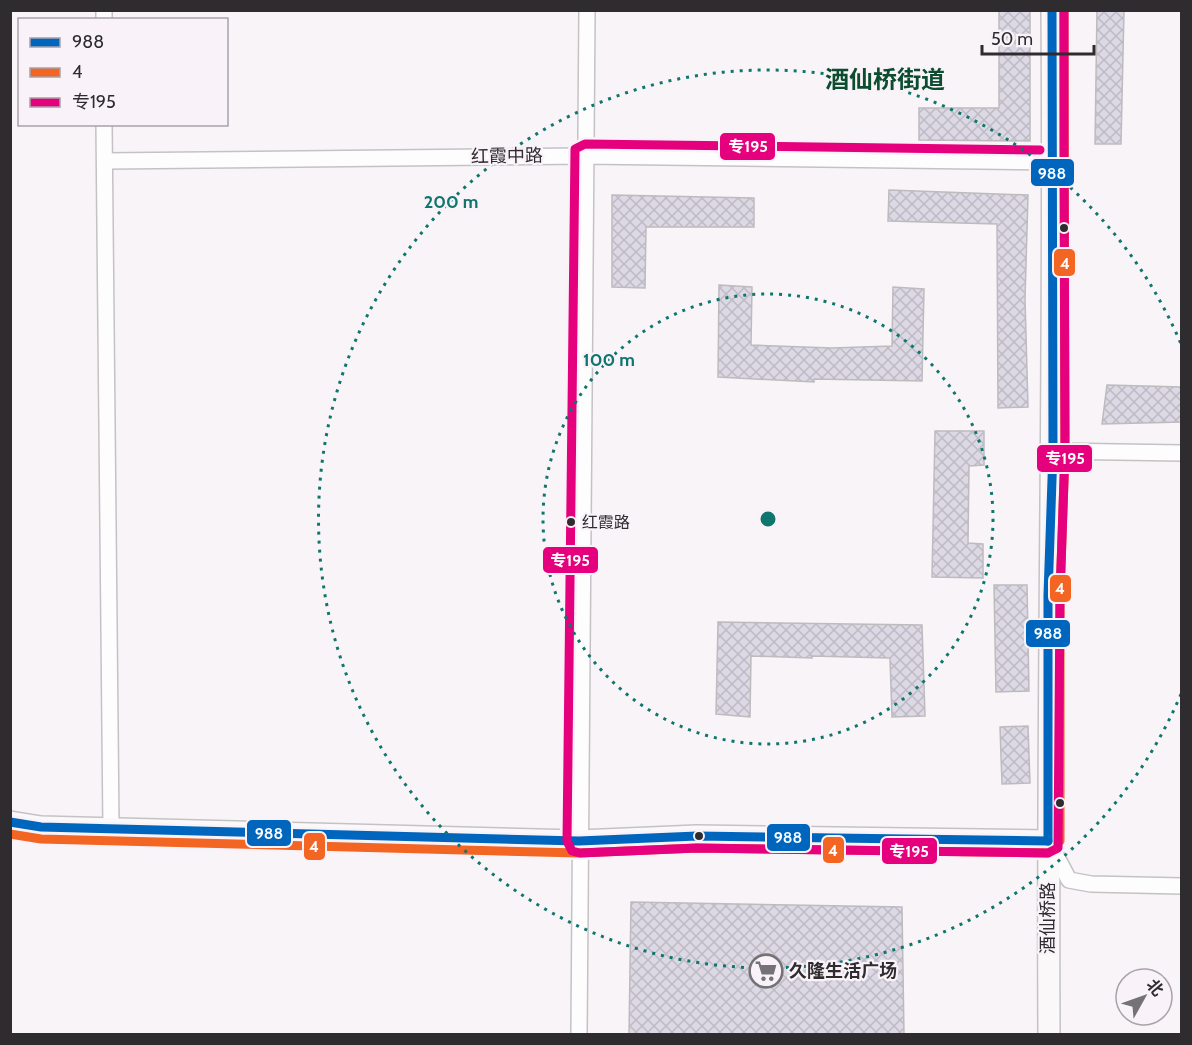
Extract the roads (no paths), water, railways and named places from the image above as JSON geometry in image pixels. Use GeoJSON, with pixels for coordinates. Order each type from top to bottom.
{"type":"FeatureCollection","features":[{"type":"Feature","properties":{"kind":"street"},"geometry":{"type":"LineString","coordinates":[[579,1035],[587,10]]}},
{"type":"Feature","properties":{"kind":"street","name":"酒仙桥路"},"geometry":{"type":"LineString","coordinates":[[1049,1035],[1048,596],[1053,450],[1052,10]]}},
{"type":"Feature","properties":{"kind":"street"},"geometry":{"type":"LineString","coordinates":[[105,126],[111,828]]}},
{"type":"Feature","properties":{"kind":"street","name":"红霞中路"},"geometry":{"type":"LineString","coordinates":[[105,161],[585,156],[1053,162]]}},
{"type":"Feature","properties":{"kind":"street"},"geometry":{"type":"LineString","coordinates":[[1053,450],[1182,453]]}},
{"type":"Feature","properties":{"kind":"street"},"geometry":{"type":"LineString","coordinates":[[10,822],[41,827],[579,841],[697,836],[1048,841],[1069,880],[1091,884],[1182,886]]}},
{"type":"Feature","properties":{"kind":"place","name":"红霞路"},"geometry":{"type":"Point","coordinates":[571,522]}},
{"type":"Feature","properties":{"kind":"place","name":"久隆生活广场"},"geometry":{"type":"Point","coordinates":[766,971]}},
{"type":"Feature","properties":{"kind":"district","name":"酒仙桥街道"},"geometry":{"type":"Point","coordinates":[885,79]}}]}
